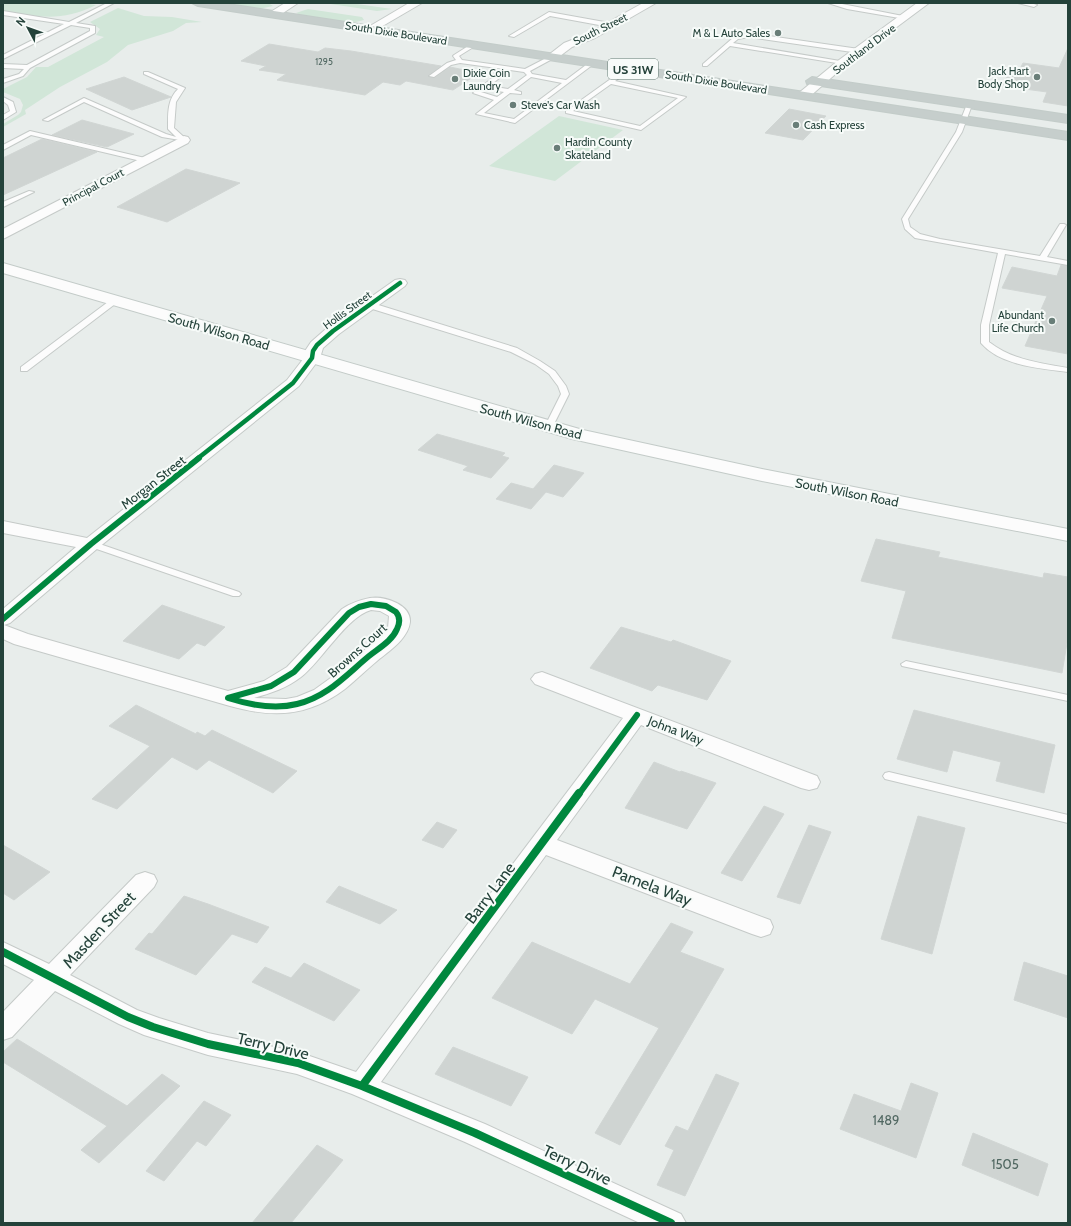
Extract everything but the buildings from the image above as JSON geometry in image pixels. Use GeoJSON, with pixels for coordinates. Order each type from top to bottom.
{"type":"FeatureCollection","features":[{"type":"Feature","properties":{"kind":"highway","name":"South Dixie Boulevard"},"geometry":{"type":"LineString","coordinates":[[198,3],[1068,136]]}},
{"type":"Feature","properties":{"kind":"highway"},"geometry":{"type":"LineString","coordinates":[[292,3],[308,6]]}},
{"type":"Feature","properties":{"kind":"highway","name":"South Dixie Boulevard"},"geometry":{"type":"LineString","coordinates":[[367,14],[412,21]]}},
{"type":"Feature","properties":{"kind":"highway"},"geometry":{"type":"LineString","coordinates":[[497,34],[528,39]]}},
{"type":"Feature","properties":{"kind":"highway"},"geometry":{"type":"LineString","coordinates":[[552,42],[591,48]]}},
{"type":"Feature","properties":{"kind":"highway","name":"South Dixie Boulevard"},"geometry":{"type":"LineString","coordinates":[[690,63],[720,67]]}},
{"type":"Feature","properties":{"kind":"highway"},"geometry":{"type":"LineString","coordinates":[[796,79],[1068,120]]}},
{"type":"Feature","properties":{"kind":"main road","name":"South Wilson Road"},"geometry":{"type":"LineString","coordinates":[[3,268],[549,426],[661,454],[753,474],[1068,535]]}},
{"type":"Feature","properties":{"kind":"street"},"geometry":{"type":"LineString","coordinates":[[273,15],[292,3]]}},
{"type":"Feature","properties":{"kind":"street"},"geometry":{"type":"LineString","coordinates":[[370,29],[417,3]]}},
{"type":"Feature","properties":{"kind":"street","name":"South Street"},"geometry":{"type":"LineString","coordinates":[[552,57],[568,45],[587,38],[651,3]]}},
{"type":"Feature","properties":{"kind":"street","name":"Southland Drive"},"geometry":{"type":"LineString","coordinates":[[804,95],[843,62],[924,3]]}},
{"type":"Feature","properties":{"kind":"street","name":"Principal Court"},"geometry":{"type":"LineString","coordinates":[[3,235],[184,140]]}},
{"type":"Feature","properties":{"kind":"street","name":"Hollis Street"},"geometry":{"type":"LineString","coordinates":[[312,358],[313,351],[317,345],[400,283]]}},
{"type":"Feature","properties":{"kind":"street","name":"Morgan Street"},"geometry":{"type":"LineString","coordinates":[[3,619],[91,544],[292,383],[312,358]]}},
{"type":"Feature","properties":{"kind":"street"},"geometry":{"type":"LineString","coordinates":[[3,527],[91,544]]}},
{"type":"Feature","properties":{"kind":"street","name":"Browns Court"},"geometry":{"type":"LineString","coordinates":[[3,631],[20,639],[228,698],[262,707],[278,708],[306,702],[339,683],[392,636],[399,626],[399,615],[394,608],[383,604],[371,604],[359,607],[349,613],[294,672],[271,686],[228,698]]}},
{"type":"Feature","properties":{"kind":"street","name":"Johna Way"},"geometry":{"type":"LineString","coordinates":[[542,679],[808,782]]}},
{"type":"Feature","properties":{"kind":"street","name":"Barry Lane"},"geometry":{"type":"LineString","coordinates":[[362,1086],[638,715]]}},
{"type":"Feature","properties":{"kind":"street","name":"Pamela Way"},"geometry":{"type":"LineString","coordinates":[[542,844],[761,927]]}},
{"type":"Feature","properties":{"kind":"street","name":"Masden Street"},"geometry":{"type":"LineString","coordinates":[[3,1029],[145,882]]}},
{"type":"Feature","properties":{"kind":"street","name":"Terry Drive"},"geometry":{"type":"LineString","coordinates":[[3,952],[52,979],[128,1017],[153,1027],[208,1044],[298,1063],[362,1086],[475,1133],[671,1223]]}},
{"type":"Feature","properties":{"kind":"lane"},"geometry":{"type":"LineString","coordinates":[[3,57],[111,3]]}},
{"type":"Feature","properties":{"kind":"lane"},"geometry":{"type":"LineString","coordinates":[[831,3],[847,8],[905,17]]}},
{"type":"Feature","properties":{"kind":"lane"},"geometry":{"type":"LineString","coordinates":[[1021,3],[1034,5]]}},
{"type":"Feature","properties":{"kind":"lane"},"geometry":{"type":"LineString","coordinates":[[3,13],[93,27],[93,32],[28,67],[21,75],[3,81]]}},
{"type":"Feature","properties":{"kind":"lane"},"geometry":{"type":"LineString","coordinates":[[512,36],[549,14],[610,25]]}},
{"type":"Feature","properties":{"kind":"lane"},"geometry":{"type":"LineString","coordinates":[[705,65],[736,38],[750,35],[859,51]]}},
{"type":"Feature","properties":{"kind":"lane"},"geometry":{"type":"LineString","coordinates":[[728,44],[843,62]]}},
{"type":"Feature","properties":{"kind":"lane"},"geometry":{"type":"LineString","coordinates":[[460,61],[456,56],[473,45]]}},
{"type":"Feature","properties":{"kind":"lane"},"geometry":{"type":"LineString","coordinates":[[552,57],[528,73],[509,91],[479,114],[515,121],[592,63]]}},
{"type":"Feature","properties":{"kind":"lane"},"geometry":{"type":"LineString","coordinates":[[432,76],[449,64],[460,61],[508,69],[567,82]]}},
{"type":"Feature","properties":{"kind":"lane"},"geometry":{"type":"LineString","coordinates":[[3,66],[28,67]]}},
{"type":"Feature","properties":{"kind":"lane"},"geometry":{"type":"LineString","coordinates":[[498,99],[476,93],[508,69]]}},
{"type":"Feature","properties":{"kind":"lane"},"geometry":{"type":"LineString","coordinates":[[610,82],[683,97],[641,128],[568,112],[628,69]]}},
{"type":"Feature","properties":{"kind":"lane"},"geometry":{"type":"LineString","coordinates":[[146,73],[182,88],[178,92],[171,106],[172,129],[184,140]]}},
{"type":"Feature","properties":{"kind":"lane"},"geometry":{"type":"LineString","coordinates":[[484,87],[519,93]]}},
{"type":"Feature","properties":{"kind":"lane"},"geometry":{"type":"LineString","coordinates":[[537,96],[546,98]]}},
{"type":"Feature","properties":{"kind":"lane"},"geometry":{"type":"LineString","coordinates":[[3,99],[10,102],[13,107],[13,112],[3,118]]}},
{"type":"Feature","properties":{"kind":"lane"},"geometry":{"type":"LineString","coordinates":[[46,120],[84,100],[164,136],[184,140]]}},
{"type":"Feature","properties":{"kind":"lane"},"geometry":{"type":"LineString","coordinates":[[969,105],[959,132],[905,219],[907,228],[918,236],[1068,263]]}},
{"type":"Feature","properties":{"kind":"lane"},"geometry":{"type":"LineString","coordinates":[[3,148],[30,133],[145,160]]}},
{"type":"Feature","properties":{"kind":"lane"},"geometry":{"type":"LineString","coordinates":[[3,205],[31,192]]}},
{"type":"Feature","properties":{"kind":"lane"},"geometry":{"type":"LineString","coordinates":[[1042,259],[1062,225]]}},
{"type":"Feature","properties":{"kind":"lane"},"geometry":{"type":"LineString","coordinates":[[1002,252],[985,325],[984,344],[994,352],[1024,362],[1068,370]]}},
{"type":"Feature","properties":{"kind":"lane"},"geometry":{"type":"LineString","coordinates":[[24,369],[114,301]]}},
{"type":"Feature","properties":{"kind":"lane"},"geometry":{"type":"LineString","coordinates":[[369,305],[514,350],[531,358],[555,375],[563,383],[565,394],[549,426]]}},
{"type":"Feature","properties":{"kind":"lane"},"geometry":{"type":"LineString","coordinates":[[91,544],[236,594]]}},
{"type":"Feature","properties":{"kind":"lane"},"geometry":{"type":"LineString","coordinates":[[906,664],[1068,698]]}},
{"type":"Feature","properties":{"kind":"lane"},"geometry":{"type":"LineString","coordinates":[[888,776],[1068,820]]}},
{"type":"Feature","properties":{"kind":"green space"},"geometry":{"type":"Polygon","coordinates":[[[3,3],[85,3],[96,5],[72,14],[50,17],[3,11],[3,3]]]}},
{"type":"Feature","properties":{"kind":"green space"},"geometry":{"type":"Polygon","coordinates":[[[222,3],[268,3],[273,6],[259,9],[222,3]]]}},
{"type":"Feature","properties":{"kind":"green space"},"geometry":{"type":"Polygon","coordinates":[[[324,3],[350,3],[392,9],[377,11],[324,3]]]}},
{"type":"Feature","properties":{"kind":"green space"},"geometry":{"type":"Polygon","coordinates":[[[118,8],[144,16],[172,17],[202,22],[186,23],[173,31],[128,45],[107,62],[60,87],[25,110],[26,114],[3,127],[3,124],[21,112],[23,105],[20,99],[3,92],[3,89],[27,77],[36,67],[48,67],[104,37],[96,35],[100,29],[90,22],[118,8]]]}},
{"type":"Feature","properties":{"kind":"green space"},"geometry":{"type":"Polygon","coordinates":[[[308,9],[362,17],[364,20],[352,23],[296,13],[308,9]]]}},
{"type":"Feature","properties":{"kind":"green space","name":"Hardin County Skateland"},"geometry":{"type":"Polygon","coordinates":[[[559,116],[623,130],[555,181],[489,166],[559,116]]]}},
{"type":"Feature","properties":{"kind":"cycle path"},"geometry":{"type":"LineString","coordinates":[[3,619],[91,544],[293,383],[312,358],[313,351],[317,345],[333,331],[400,283]]}},
{"type":"Feature","properties":{"kind":"cycle path"},"geometry":{"type":"LineString","coordinates":[[371,604],[379,604],[392,608],[399,616],[400,622],[398,628],[387,642],[330,689],[314,699],[295,705],[276,707],[257,706],[228,698],[271,686],[294,672],[349,613],[359,607],[371,604]]}},
{"type":"Feature","properties":{"kind":"cycle path"},"geometry":{"type":"LineString","coordinates":[[362,1086],[637,715]]}},
{"type":"Feature","properties":{"kind":"cycle path"},"geometry":{"type":"LineString","coordinates":[[3,952],[128,1017],[153,1027],[208,1044],[298,1063],[362,1086],[475,1133],[671,1223]]}},
{"type":"Feature","properties":{"kind":"place","name":"M & L Auto Sales"},"geometry":{"type":"Point","coordinates":[778,33]}},
{"type":"Feature","properties":{"kind":"place","name":"Jack Hart Body Shop"},"geometry":{"type":"Point","coordinates":[1037,77]}},
{"type":"Feature","properties":{"kind":"place","name":"Dixie Coin Laundry"},"geometry":{"type":"Point","coordinates":[455,79]}},
{"type":"Feature","properties":{"kind":"place","name":"Steve's Car Wash"},"geometry":{"type":"Point","coordinates":[513,105]}},
{"type":"Feature","properties":{"kind":"place","name":"Cash Express"},"geometry":{"type":"Point","coordinates":[796,125]}},
{"type":"Feature","properties":{"kind":"place","name":"Hardin County Skateland"},"geometry":{"type":"Point","coordinates":[557,148]}},
{"type":"Feature","properties":{"kind":"place","name":"Abundant Life Church"},"geometry":{"type":"Point","coordinates":[1052,321]}}]}
